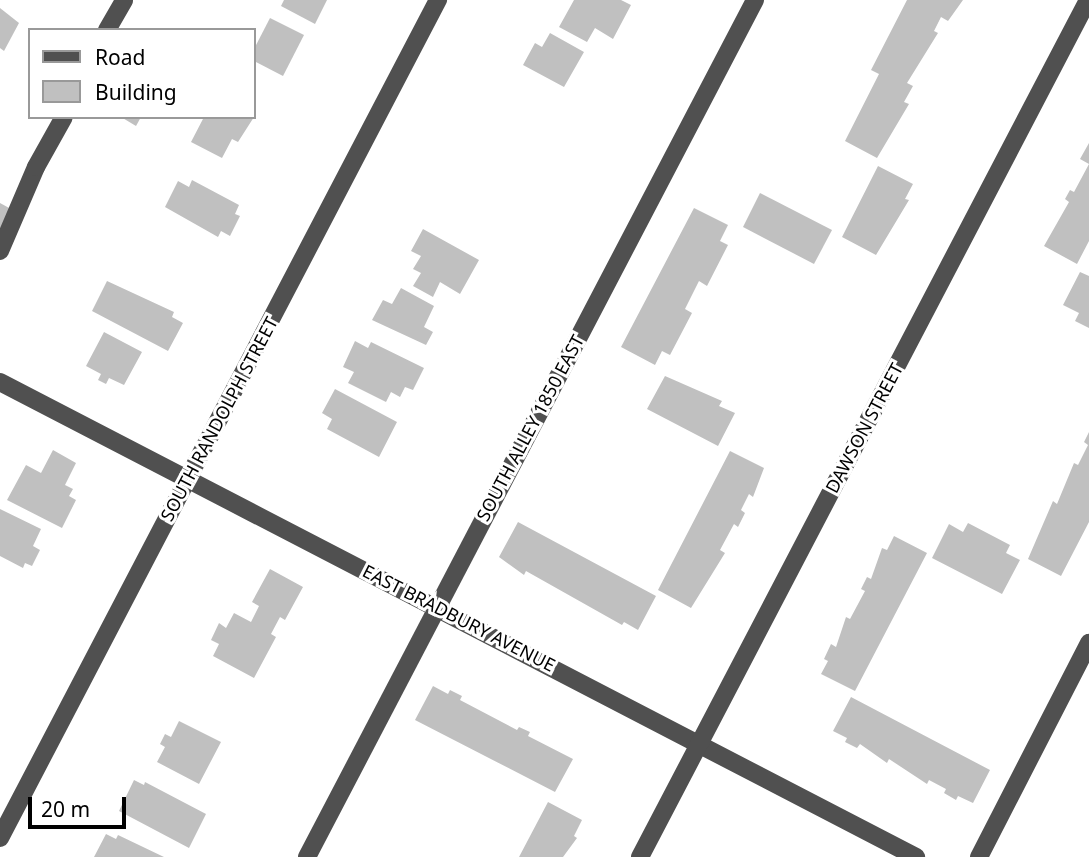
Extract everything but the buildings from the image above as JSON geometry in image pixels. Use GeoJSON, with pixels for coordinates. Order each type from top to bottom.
{"type":"FeatureCollection","features":[{"type":"Feature","properties":{"kind":"street"},"geometry":{"type":"LineString","coordinates":[[108,28],[124,0]]}},
{"type":"Feature","properties":{"kind":"street","name":"SOUTH RANDOLPH STREET"},"geometry":{"type":"LineString","coordinates":[[0,838],[438,0]]}},
{"type":"Feature","properties":{"kind":"street","name":"SOUTH ALLEY 1850 EAST"},"geometry":{"type":"LineString","coordinates":[[307,857],[755,0]]}},
{"type":"Feature","properties":{"kind":"street","name":"DAWSON STREET"},"geometry":{"type":"LineString","coordinates":[[640,857],[1088,0]]}},
{"type":"Feature","properties":{"kind":"street"},"geometry":{"type":"LineString","coordinates":[[0,251],[36,167],[63,119]]}},
{"type":"Feature","properties":{"kind":"street","name":"EAST BRADBURY AVENUE"},"geometry":{"type":"LineString","coordinates":[[0,382],[916,857]]}},
{"type":"Feature","properties":{"kind":"street"},"geometry":{"type":"LineString","coordinates":[[979,857],[1089,643]]}}]}
